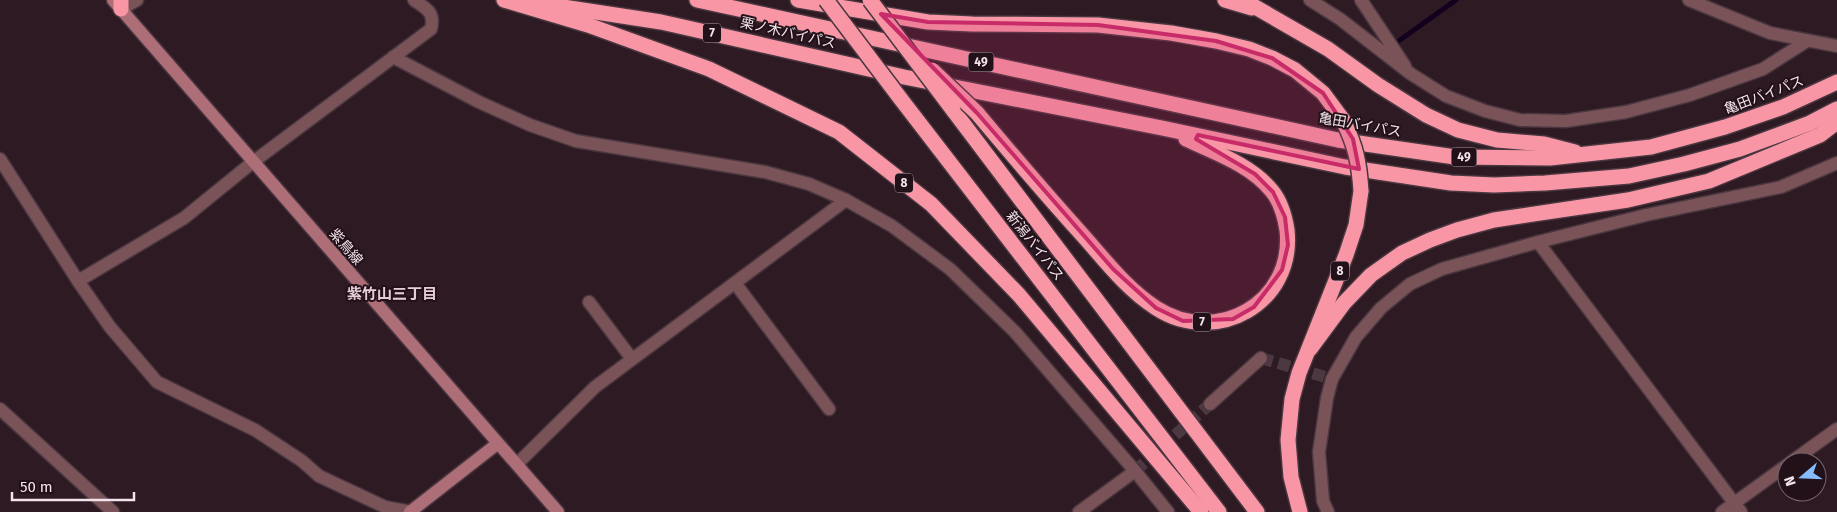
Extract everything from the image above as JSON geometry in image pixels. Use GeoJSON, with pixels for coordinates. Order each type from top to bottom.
{"type":"FeatureCollection","features":[{"type":"Feature","properties":{"kind":"highway","name":"8"},"geometry":{"type":"LineString","coordinates":[[504,0],[588,25],[709,69],[839,132],[931,204],[1019,295],[1201,512]]}},
{"type":"Feature","properties":{"kind":"highway","name":"栗ノ木バイパス"},"geometry":{"type":"LineString","coordinates":[[518,0],[661,22],[904,77],[1162,128]]}},
{"type":"Feature","properties":{"kind":"highway"},"geometry":{"type":"LineString","coordinates":[[580,0],[661,22]]}},
{"type":"Feature","properties":{"kind":"highway","name":"栗ノ木バイパス"},"geometry":{"type":"LineString","coordinates":[[697,0],[876,39]]}},
{"type":"Feature","properties":{"kind":"highway","name":"8"},"geometry":{"type":"LineString","coordinates":[[798,0],[928,22],[1098,26],[1170,33],[1216,41],[1264,55],[1295,70],[1323,93],[1343,120],[1353,139],[1359,160],[1361,191],[1354,232],[1310,349],[1299,373],[1292,399],[1288,440],[1291,478],[1300,512]]}},
{"type":"Feature","properties":{"kind":"highway"},"geometry":{"type":"LineString","coordinates":[[814,0],[868,56]]}},
{"type":"Feature","properties":{"kind":"highway","name":"新潟バイパス"},"geometry":{"type":"LineString","coordinates":[[826,0],[1218,512]]}},
{"type":"Feature","properties":{"kind":"highway","name":"新潟バイパス"},"geometry":{"type":"LineString","coordinates":[[870,0],[1256,512]]}},
{"type":"Feature","properties":{"kind":"highway"},"geometry":{"type":"LineString","coordinates":[[1225,0],[1266,12]]}},
{"type":"Feature","properties":{"kind":"highway"},"geometry":{"type":"LineString","coordinates":[[1243,0],[1328,49],[1378,85],[1426,115],[1458,130],[1497,140],[1544,144],[1584,155]]}},
{"type":"Feature","properties":{"kind":"highway","name":"7"},"geometry":{"type":"LineString","coordinates":[[895,34],[977,113],[1045,194],[1132,290],[1156,308],[1183,320],[1208,322],[1233,319],[1260,302],[1270,292],[1282,270],[1288,245],[1285,217],[1273,192],[1254,174],[1235,162],[1162,128]]}},
{"type":"Feature","properties":{"kind":"highway","name":"亀田バイパス"},"geometry":{"type":"LineString","coordinates":[[876,39],[1338,140],[1455,157],[1550,158],[1650,147],[1725,127],[1783,108],[1837,82]]}},
{"type":"Feature","properties":{"kind":"highway","name":"49"},"geometry":{"type":"LineString","coordinates":[[1162,128],[1345,167],[1451,182],[1494,185],[1628,176],[1684,164],[1740,149],[1810,123],[1837,110]]}},
{"type":"Feature","properties":{"kind":"highway"},"geometry":{"type":"LineString","coordinates":[[1310,349],[1344,303],[1371,275],[1402,253],[1430,240],[1494,220],[1628,200],[1709,181],[1820,135],[1837,122]]}},
{"type":"Feature","properties":{"kind":"street"},"geometry":{"type":"LineString","coordinates":[[119,3],[137,0]]}},
{"type":"Feature","properties":{"kind":"street"},"geometry":{"type":"LineString","coordinates":[[78,282],[184,218],[253,162],[431,29],[433,20],[428,10],[414,0]]}},
{"type":"Feature","properties":{"kind":"street"},"geometry":{"type":"LineString","coordinates":[[1310,0],[1340,19],[1411,74],[1446,96],[1485,111],[1520,120],[1566,121],[1626,112],[1690,95],[1763,69],[1807,40]]}},
{"type":"Feature","properties":{"kind":"street"},"geometry":{"type":"LineString","coordinates":[[1361,0],[1411,74]]}},
{"type":"Feature","properties":{"kind":"street"},"geometry":{"type":"LineString","coordinates":[[1689,0],[1770,33],[1837,46]]}},
{"type":"Feature","properties":{"kind":"street","name":"紫鳥線"},"geometry":{"type":"LineString","coordinates":[[119,3],[253,162],[558,512]]}},
{"type":"Feature","properties":{"kind":"street"},"geometry":{"type":"LineString","coordinates":[[393,57],[487,106],[530,125],[576,141],[766,172],[809,184],[846,200],[892,226],[950,269],[1015,332],[1168,512]]}},
{"type":"Feature","properties":{"kind":"street"},"geometry":{"type":"LineString","coordinates":[[0,159],[78,282],[110,327],[158,382],[255,430],[302,461],[320,476],[385,507],[411,512],[498,444]]}},
{"type":"Feature","properties":{"kind":"street"},"geometry":{"type":"LineString","coordinates":[[1328,512],[1322,501],[1319,452],[1327,398],[1332,379],[1356,336],[1381,308],[1410,284],[1442,269],[1538,242],[1646,215],[1782,187],[1837,163]]}},
{"type":"Feature","properties":{"kind":"street"},"geometry":{"type":"LineString","coordinates":[[517,464],[596,387],[846,200]]}},
{"type":"Feature","properties":{"kind":"street"},"geometry":{"type":"LineString","coordinates":[[1538,242],[1737,508]]}},
{"type":"Feature","properties":{"kind":"street"},"geometry":{"type":"LineString","coordinates":[[735,283],[829,409]]}},
{"type":"Feature","properties":{"kind":"street"},"geometry":{"type":"LineString","coordinates":[[589,302],[632,359]]}},
{"type":"Feature","properties":{"kind":"street"},"geometry":{"type":"LineString","coordinates":[[1210,404],[1261,358]]}},
{"type":"Feature","properties":{"kind":"street"},"geometry":{"type":"LineString","coordinates":[[0,409],[113,512]]}},
{"type":"Feature","properties":{"kind":"street"},"geometry":{"type":"LineString","coordinates":[[1805,452],[1837,429]]}},
{"type":"Feature","properties":{"kind":"street"},"geometry":{"type":"LineString","coordinates":[[1079,512],[1135,471]]}},
{"type":"Feature","properties":{"kind":"street"},"geometry":{"type":"LineString","coordinates":[[1722,512],[1737,508],[1777,474]]}},
{"type":"Feature","properties":{"kind":"highlighted area"},"geometry":{"type":"Polygon","coordinates":[[[881,14],[928,22],[1098,25],[1216,41],[1272,58],[1323,93],[1353,139],[1359,169],[1198,135],[1196,139],[1255,174],[1273,192],[1285,217],[1288,245],[1282,270],[1254,307],[1233,319],[1183,321],[1156,308],[1113,269],[977,113],[881,14]]]}},
{"type":"Feature","properties":{"kind":"waterway"},"geometry":{"type":"LineString","coordinates":[[1393,45],[1456,0]]}},
{"type":"Feature","properties":{"kind":"tunnel"},"geometry":{"type":"LineString","coordinates":[[1261,358],[1332,379]]}},
{"type":"Feature","properties":{"kind":"tunnel"},"geometry":{"type":"LineString","coordinates":[[1135,471],[1210,404]]}},
{"type":"Feature","properties":{"kind":"district","name":"紫竹山三丁目"},"geometry":{"type":"Point","coordinates":[392,294]}}]}
